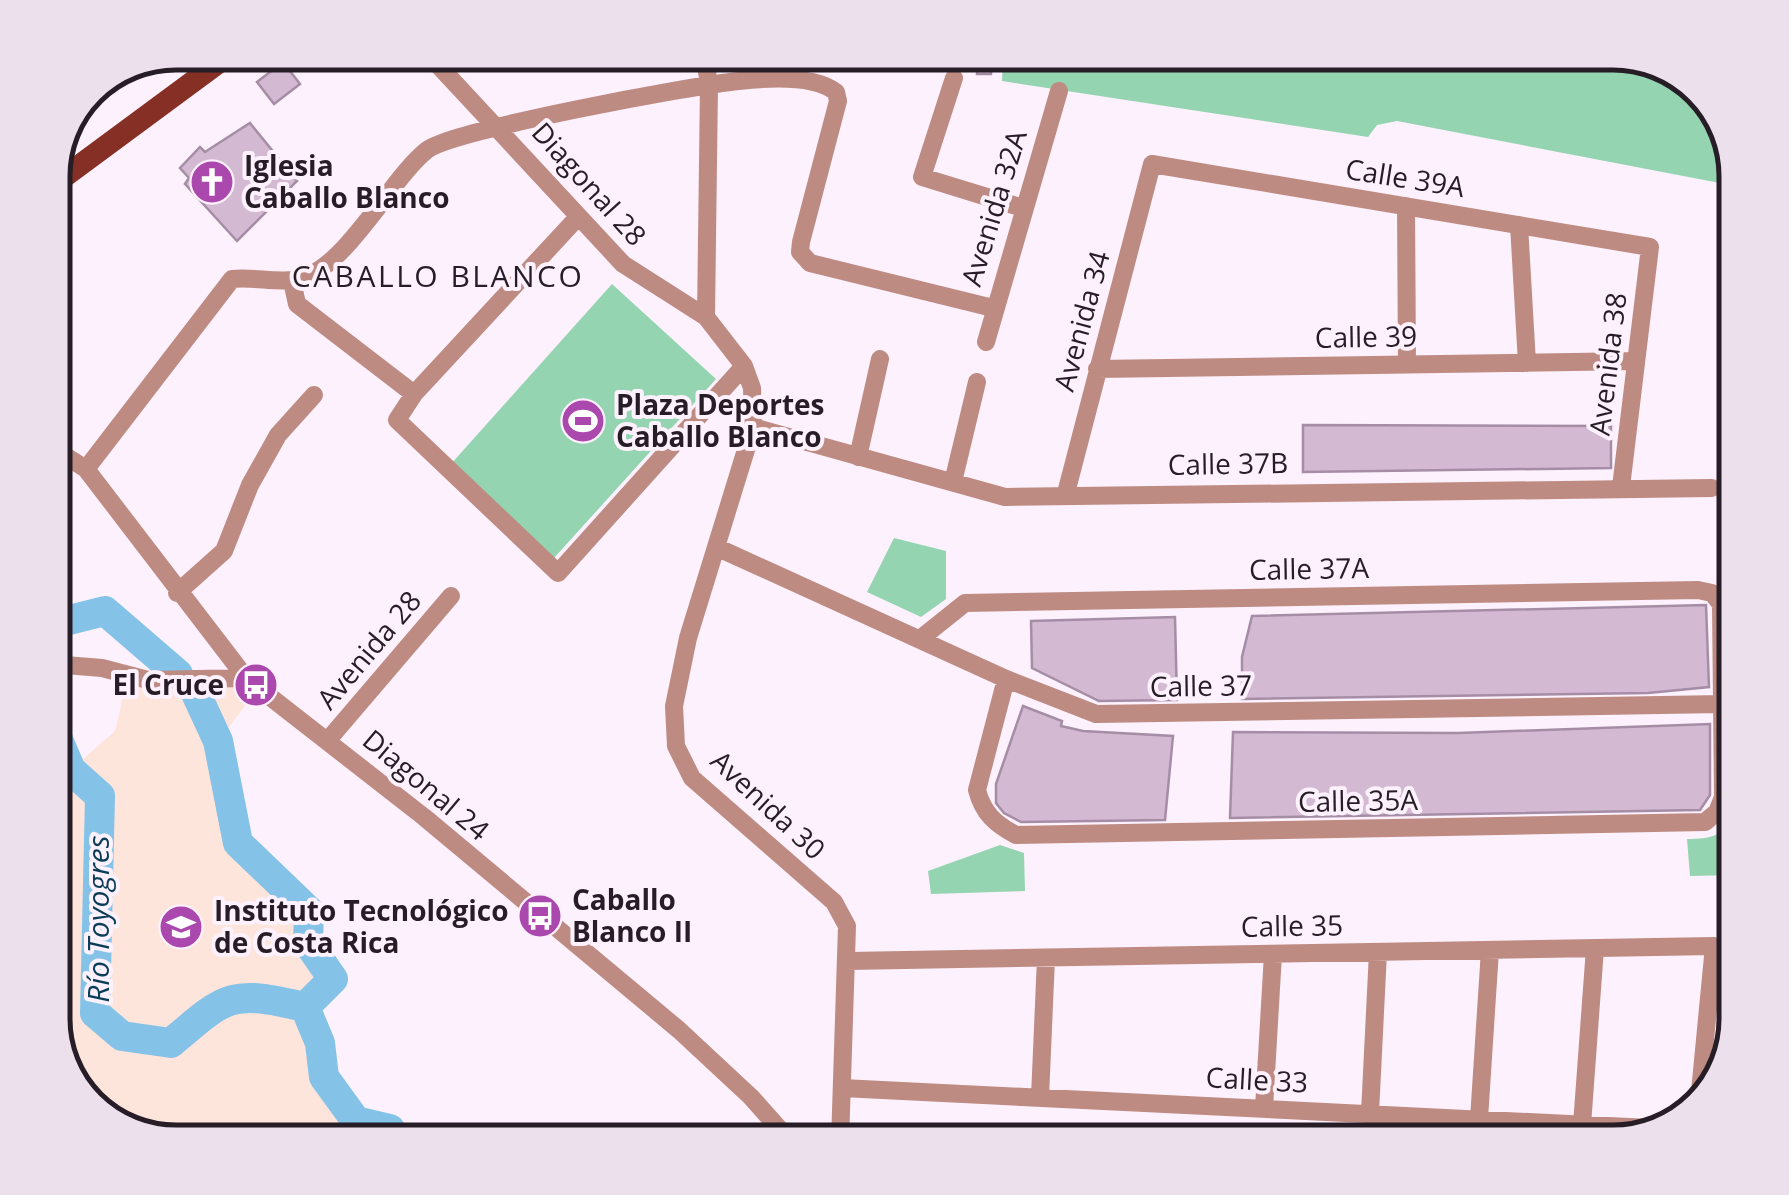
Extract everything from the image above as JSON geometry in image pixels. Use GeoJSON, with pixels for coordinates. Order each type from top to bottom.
{"type":"FeatureCollection","features":[{"type":"Feature","properties":{"kind":"main road"},"geometry":{"type":"LineString","coordinates":[[70,173],[210,70]]}},
{"type":"Feature","properties":{"kind":"street","name":"Diagonal 28"},"geometry":{"type":"LineString","coordinates":[[444,70],[634,274],[706,317],[744,366],[752,388]]}},
{"type":"Feature","properties":{"kind":"street"},"geometry":{"type":"LineString","coordinates":[[706,317],[707,70]]}},
{"type":"Feature","properties":{"kind":"street"},"geometry":{"type":"LineString","coordinates":[[954,78],[922,177],[1024,208]]}},
{"type":"Feature","properties":{"kind":"street"},"geometry":{"type":"LineString","coordinates":[[86,469],[232,279],[261,276],[292,280],[320,272],[429,148],[500,127],[709,85],[778,79],[830,88],[838,101],[800,252],[819,267],[993,308]]}},
{"type":"Feature","properties":{"kind":"street","name":"Avenida 32A"},"geometry":{"type":"LineString","coordinates":[[986,342],[1058,91]]}},
{"type":"Feature","properties":{"kind":"street","name":"Calle 39A"},"geometry":{"type":"LineString","coordinates":[[1152,164],[1650,247]]}},
{"type":"Feature","properties":{"kind":"street","name":"Avenida 34"},"geometry":{"type":"LineString","coordinates":[[1066,493],[1152,164]]}},
{"type":"Feature","properties":{"kind":"street"},"geometry":{"type":"LineString","coordinates":[[1406,206],[1407,364]]}},
{"type":"Feature","properties":{"kind":"street"},"geometry":{"type":"LineString","coordinates":[[578,217],[414,394],[397,420],[558,573],[744,366]]}},
{"type":"Feature","properties":{"kind":"street"},"geometry":{"type":"LineString","coordinates":[[1519,225],[1527,363]]}},
{"type":"Feature","properties":{"kind":"street","name":"Avenida 38"},"geometry":{"type":"LineString","coordinates":[[1622,488],[1650,247]]}},
{"type":"Feature","properties":{"kind":"street"},"geometry":{"type":"LineString","coordinates":[[292,280],[297,304],[414,394]]}},
{"type":"Feature","properties":{"kind":"street"},"geometry":{"type":"LineString","coordinates":[[858,457],[880,359]]}},
{"type":"Feature","properties":{"kind":"street","name":"Calle 39"},"geometry":{"type":"LineString","coordinates":[[1098,369],[1636,361]]}},
{"type":"Feature","properties":{"kind":"street"},"geometry":{"type":"LineString","coordinates":[[952,482],[977,382]]}},
{"type":"Feature","properties":{"kind":"street","name":"Avenida 30"},"geometry":{"type":"LineString","coordinates":[[752,388],[753,426],[684,655],[674,706],[676,746],[692,778],[834,902],[847,926],[841,1125]]}},
{"type":"Feature","properties":{"kind":"street"},"geometry":{"type":"LineString","coordinates":[[178,592],[224,551],[250,485],[278,435],[314,395]]}},
{"type":"Feature","properties":{"kind":"street","name":"Calle 37B"},"geometry":{"type":"LineString","coordinates":[[753,426],[1005,497],[1066,493],[1712,488]]}},
{"type":"Feature","properties":{"kind":"street","name":"Diagonal 24"},"geometry":{"type":"LineString","coordinates":[[70,459],[86,469],[246,678],[328,740],[679,1030],[752,1097],[776,1125]]}},
{"type":"Feature","properties":{"kind":"street","name":"Calle 37"},"geometry":{"type":"LineString","coordinates":[[716,546],[1006,678],[1084,711],[1109,715],[1719,704]]}},
{"type":"Feature","properties":{"kind":"street","name":"Calle 37A"},"geometry":{"type":"LineString","coordinates":[[920,640],[965,603],[1698,590],[1712,593],[1719,603]]}},
{"type":"Feature","properties":{"kind":"street","name":"Avenida 28"},"geometry":{"type":"LineString","coordinates":[[328,740],[451,596]]}},
{"type":"Feature","properties":{"kind":"street"},"geometry":{"type":"LineString","coordinates":[[70,665],[102,668],[148,680],[246,678]]}},
{"type":"Feature","properties":{"kind":"street","name":"Calle 35A"},"geometry":{"type":"LineString","coordinates":[[1006,678],[977,790],[982,808],[998,826],[1016,835],[1706,822],[1719,809]]}},
{"type":"Feature","properties":{"kind":"street"},"geometry":{"type":"LineString","coordinates":[[1702,1076],[1714,946]]}},
{"type":"Feature","properties":{"kind":"street","name":"Calle 35"},"geometry":{"type":"LineString","coordinates":[[848,962],[1719,947]]}},
{"type":"Feature","properties":{"kind":"street"},"geometry":{"type":"LineString","coordinates":[[1582,1124],[1595,948]]}},
{"type":"Feature","properties":{"kind":"street"},"geometry":{"type":"LineString","coordinates":[[1478,1119],[1490,950]]}},
{"type":"Feature","properties":{"kind":"street"},"geometry":{"type":"LineString","coordinates":[[1370,1113],[1378,952]]}},
{"type":"Feature","properties":{"kind":"street"},"geometry":{"type":"LineString","coordinates":[[1264,1108],[1273,954]]}},
{"type":"Feature","properties":{"kind":"street"},"geometry":{"type":"LineString","coordinates":[[1040,1097],[1046,958]]}},
{"type":"Feature","properties":{"kind":"street","name":"Calle 33"},"geometry":{"type":"LineString","coordinates":[[842,1088],[1599,1125]]}},
{"type":"Feature","properties":{"kind":"shaded area","name":"Instituto Tecnológico de Costa Rica"},"geometry":{"type":"Polygon","coordinates":[[[241,682],[255,693],[218,741],[238,842],[309,911],[308,943],[333,979],[305,1007],[324,1074],[354,1122],[370,1125],[155,1123],[129,1114],[106,1099],[84,1072],[76,1053],[70,1026],[70,760],[74,767],[115,731],[126,684],[197,690],[241,682]]]}},
{"type":"Feature","properties":{"kind":"green space"},"geometry":{"type":"Polygon","coordinates":[[[1002,70],[1627,71],[1672,88],[1697,111],[1715,148],[1719,183],[1397,121],[1377,125],[1368,137],[1002,81],[1002,70]]]}},
{"type":"Feature","properties":{"kind":"green space","name":"Plaza Deportes Caballo Blanco"},"geometry":{"type":"Polygon","coordinates":[[[612,284],[716,379],[554,558],[451,464],[612,284]]]}},
{"type":"Feature","properties":{"kind":"green space"},"geometry":{"type":"Polygon","coordinates":[[[894,538],[946,551],[946,599],[921,617],[867,592],[894,538]]]}},
{"type":"Feature","properties":{"kind":"green space"},"geometry":{"type":"Polygon","coordinates":[[[1719,833],[1719,875],[1690,876],[1687,839],[1719,833]]]}},
{"type":"Feature","properties":{"kind":"green space"},"geometry":{"type":"Polygon","coordinates":[[[1000,845],[1024,853],[1025,891],[931,894],[928,871],[1000,845]]]}},
{"type":"Feature","properties":{"kind":"building"},"geometry":{"type":"Polygon","coordinates":[[[273,70],[289,70],[300,84],[274,104],[257,82],[273,70]]]}},
{"type":"Feature","properties":{"kind":"building","name":"Iglesia Caballo Blanco"},"geometry":{"type":"Polygon","coordinates":[[[250,123],[297,181],[237,241],[185,184],[189,178],[180,168],[200,147],[205,152],[250,123]]]}},
{"type":"Feature","properties":{"kind":"building"},"geometry":{"type":"Polygon","coordinates":[[[1303,425],[1611,426],[1611,468],[1303,472],[1303,425]]]}},
{"type":"Feature","properties":{"kind":"building"},"geometry":{"type":"Polygon","coordinates":[[[1706,605],[1709,687],[1648,693],[1242,699],[1242,657],[1252,616],[1706,605]]]}},
{"type":"Feature","properties":{"kind":"building"},"geometry":{"type":"Polygon","coordinates":[[[1175,617],[1177,700],[1099,701],[1032,668],[1031,621],[1175,617]]]}},
{"type":"Feature","properties":{"kind":"building"},"geometry":{"type":"Polygon","coordinates":[[[1023,706],[1062,721],[1061,726],[1083,731],[1173,736],[1165,820],[1021,822],[1004,813],[996,803],[996,784],[1023,706]]]}},
{"type":"Feature","properties":{"kind":"building"},"geometry":{"type":"Polygon","coordinates":[[[1710,724],[1710,795],[1700,810],[1230,818],[1233,732],[1458,733],[1710,724]]]}},
{"type":"Feature","properties":{"kind":"waterway"},"geometry":{"type":"LineString","coordinates":[[70,620],[105,611],[178,674]]}},
{"type":"Feature","properties":{"kind":"waterway"},"geometry":{"type":"LineString","coordinates":[[193,687],[218,741],[238,843],[309,911],[308,943],[333,979],[305,1007]]}},
{"type":"Feature","properties":{"kind":"waterway","name":"Río Toyogres"},"geometry":{"type":"LineString","coordinates":[[70,768],[100,796],[95,1013],[122,1036],[171,1043],[206,1014],[232,1000],[261,999],[305,1007],[320,1043],[324,1077],[356,1121],[373,1125]]}},
{"type":"Feature","properties":{"kind":"place","name":"Iglesia Caballo Blanco"},"geometry":{"type":"Point","coordinates":[212,182]}},
{"type":"Feature","properties":{"kind":"place","name":"Plaza Deportes Caballo Blanco"},"geometry":{"type":"Point","coordinates":[583,421]}},
{"type":"Feature","properties":{"kind":"place","name":"El Cruce"},"geometry":{"type":"Point","coordinates":[256,685]}},
{"type":"Feature","properties":{"kind":"place","name":"Caballo Blanco II"},"geometry":{"type":"Point","coordinates":[540,916]}},
{"type":"Feature","properties":{"kind":"place","name":"Instituto Tecnológico de Costa Rica"},"geometry":{"type":"Point","coordinates":[181,927]}},
{"type":"Feature","properties":{"kind":"district","name":"CABALLO BLANCO"},"geometry":{"type":"Point","coordinates":[438,277]}}]}
